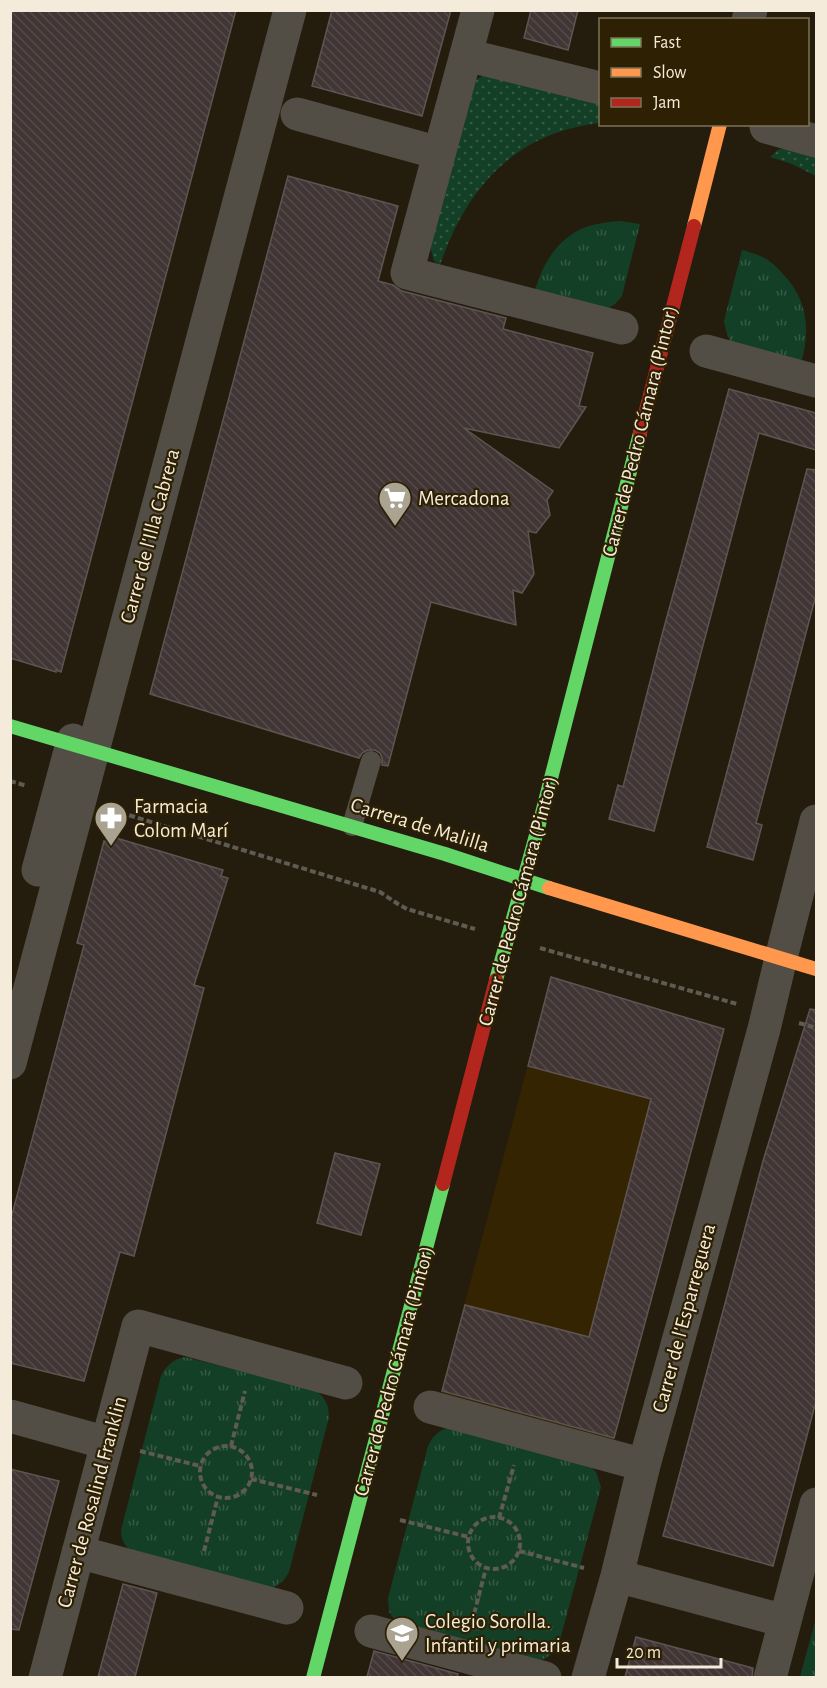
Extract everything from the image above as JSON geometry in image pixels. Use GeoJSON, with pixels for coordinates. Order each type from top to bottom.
{"type":"FeatureCollection","features":[{"type":"Feature","properties":{"kind":"street","name":"Carrer de l'Illa Cabrera"},"geometry":{"type":"LineString","coordinates":[[10,1063],[83,747],[267,10]]}},
{"type":"Feature","properties":{"kind":"street","name":"Carrer de l'Illa Cabrera"},"geometry":{"type":"LineString","coordinates":[[10,973],[83,747],[290,10]]}},
{"type":"Feature","properties":{"kind":"street"},"geometry":{"type":"LineString","coordinates":[[478,10],[407,273],[622,328]]}},
{"type":"Feature","properties":{"kind":"street"},"geometry":{"type":"LineString","coordinates":[[466,55],[599,87]]}},
{"type":"Feature","properties":{"kind":"street"},"geometry":{"type":"LineString","coordinates":[[297,114],[439,153]]}},
{"type":"Feature","properties":{"kind":"street","name":"Carrer de Pedro Cámara (Pintor)"},"geometry":{"type":"LineString","coordinates":[[314,1677],[719,126]]}},
{"type":"Feature","properties":{"kind":"street"},"geometry":{"type":"LineString","coordinates":[[766,127],[816,141]]}},
{"type":"Feature","properties":{"kind":"street"},"geometry":{"type":"LineString","coordinates":[[706,351],[816,381]]}},
{"type":"Feature","properties":{"kind":"street","name":"Carrera de Malilla"},"geometry":{"type":"LineString","coordinates":[[10,726],[445,854],[585,900],[816,969]]}},
{"type":"Feature","properties":{"kind":"street","name":"Carrer de l'Esparreguera"},"geometry":{"type":"LineString","coordinates":[[588,1677],[768,1013],[816,821]]}},
{"type":"Feature","properties":{"kind":"street","name":"Carrer de Rosalind Franklin"},"geometry":{"type":"LineString","coordinates":[[45,1677],[138,1326],[254,1358]]}},
{"type":"Feature","properties":{"kind":"street"},"geometry":{"type":"LineString","coordinates":[[254,1358],[346,1383]]}},
{"type":"Feature","properties":{"kind":"street"},"geometry":{"type":"LineString","coordinates":[[430,1407],[644,1465]]}},
{"type":"Feature","properties":{"kind":"street"},"geometry":{"type":"LineString","coordinates":[[10,1416],[107,1443]]}},
{"type":"Feature","properties":{"kind":"street"},"geometry":{"type":"LineString","coordinates":[[770,1677],[816,1504]]}},
{"type":"Feature","properties":{"kind":"street"},"geometry":{"type":"LineString","coordinates":[[78,1552],[287,1608]]}},
{"type":"Feature","properties":{"kind":"street"},"geometry":{"type":"LineString","coordinates":[[617,1576],[785,1621]]}},
{"type":"Feature","properties":{"kind":"street"},"geometry":{"type":"LineString","coordinates":[[371,1631],[545,1677]]}},
{"type":"Feature","properties":{"kind":"lane"},"geometry":{"type":"LineString","coordinates":[[352,826],[371,761]]}},
{"type":"Feature","properties":{"kind":"path"},"geometry":{"type":"LineString","coordinates":[[108,809],[380,892],[407,909],[476,929]]}},
{"type":"Feature","properties":{"kind":"path"},"geometry":{"type":"LineString","coordinates":[[538,947],[816,1028]]}},
{"type":"Feature","properties":{"kind":"path"},"geometry":{"type":"LineString","coordinates":[[231,1446],[254,1358]]}},
{"type":"Feature","properties":{"kind":"path"},"geometry":{"type":"LineString","coordinates":[[499,1518],[522,1432]]}},
{"type":"Feature","properties":{"kind":"path"},"geometry":{"type":"LineString","coordinates":[[107,1443],[200,1466]]}},
{"type":"Feature","properties":{"kind":"path"},"geometry":{"type":"LineString","coordinates":[[231,1446],[239,1449],[245,1455],[251,1470],[250,1479],[247,1486],[234,1496],[218,1497],[211,1493],[201,1481],[200,1466],[203,1459],[215,1448],[231,1446]]}},
{"type":"Feature","properties":{"kind":"path"},"geometry":{"type":"LineString","coordinates":[[250,1479],[317,1495]]}},
{"type":"Feature","properties":{"kind":"path"},"geometry":{"type":"LineString","coordinates":[[195,1584],[218,1497]]}},
{"type":"Feature","properties":{"kind":"path"},"geometry":{"type":"LineString","coordinates":[[491,1517],[499,1518],[513,1526],[518,1534],[519,1551],[510,1564],[502,1568],[486,1568],[479,1565],[470,1553],[469,1537],[471,1530],[477,1524],[491,1517]]}},
{"type":"Feature","properties":{"kind":"path"},"geometry":{"type":"LineString","coordinates":[[400,1520],[469,1537]]}},
{"type":"Feature","properties":{"kind":"path"},"geometry":{"type":"LineString","coordinates":[[519,1551],[617,1576]]}},
{"type":"Feature","properties":{"kind":"path"},"geometry":{"type":"LineString","coordinates":[[463,1656],[486,1568]]}},
{"type":"Feature","properties":{"kind":"shaded area"},"geometry":{"type":"Polygon","coordinates":[[[551,977],[724,1029],[613,1443],[440,1397],[551,977]]]}},
{"type":"Feature","properties":{"kind":"green space"},"geometry":{"type":"Polygon","coordinates":[[[488,73],[599,99],[599,123],[570,129],[543,138],[498,168],[464,212],[440,265],[434,261],[430,246],[471,87],[477,79],[488,73]]]}},
{"type":"Feature","properties":{"kind":"green space"},"geometry":{"type":"Polygon","coordinates":[[[779,149],[816,156],[816,176],[792,164],[770,157],[779,149]]]}},
{"type":"Feature","properties":{"kind":"green space"},"geometry":{"type":"Polygon","coordinates":[[[620,221],[640,224],[622,296],[615,304],[607,309],[534,295],[544,266],[555,249],[570,235],[584,228],[620,221]]]}},
{"type":"Feature","properties":{"kind":"green space"},"geometry":{"type":"Polygon","coordinates":[[[742,250],[772,263],[797,293],[802,303],[806,326],[801,363],[730,341],[724,321],[742,250]]]}},
{"type":"Feature","properties":{"kind":"green space"},"geometry":{"type":"Polygon","coordinates":[[[185,1357],[315,1390],[324,1398],[327,1405],[329,1417],[289,1572],[284,1580],[273,1588],[132,1553],[123,1540],[121,1530],[161,1376],[171,1363],[185,1357]]]}},
{"type":"Feature","properties":{"kind":"green space"},"geometry":{"type":"Polygon","coordinates":[[[447,1428],[588,1464],[596,1472],[601,1487],[559,1644],[552,1654],[544,1659],[398,1624],[389,1612],[388,1598],[428,1446],[435,1435],[447,1428]]]}},
{"type":"Feature","properties":{"kind":"green space"},"geometry":{"type":"Polygon","coordinates":[[[816,1618],[816,1677],[800,1677],[816,1618]]]}},
{"type":"Feature","properties":{"kind":"building"},"geometry":{"type":"Polygon","coordinates":[[[10,10],[236,10],[61,672],[10,658],[10,10]]]}},
{"type":"Feature","properties":{"kind":"building"},"geometry":{"type":"Polygon","coordinates":[[[332,10],[451,10],[422,116],[312,86],[332,10]]]}},
{"type":"Feature","properties":{"kind":"building"},"geometry":{"type":"Polygon","coordinates":[[[531,10],[578,10],[568,50],[524,38],[531,10]]]}},
{"type":"Feature","properties":{"kind":"building"},"geometry":{"type":"Polygon","coordinates":[[[288,176],[398,206],[378,281],[393,285],[402,291],[506,318],[503,329],[593,353],[579,406],[586,407],[559,448],[464,428],[553,491],[547,500],[550,515],[536,533],[528,531],[534,574],[522,593],[513,590],[516,625],[431,602],[388,766],[382,765],[380,753],[375,750],[362,753],[359,758],[150,694],[288,176]]]}},
{"type":"Feature","properties":{"kind":"building"},"geometry":{"type":"Polygon","coordinates":[[[729,389],[816,413],[816,450],[759,433],[654,831],[609,819],[618,785],[623,787],[729,389]]]}},
{"type":"Feature","properties":{"kind":"building"},"geometry":{"type":"Polygon","coordinates":[[[807,469],[816,470],[816,595],[756,823],[762,825],[753,860],[707,847],[807,469]]]}},
{"type":"Feature","properties":{"kind":"building"},"geometry":{"type":"Polygon","coordinates":[[[113,837],[223,870],[221,876],[228,878],[194,985],[204,988],[134,1256],[120,1252],[84,1381],[10,1363],[10,1222],[84,945],[77,943],[104,841],[111,843],[113,837]]]}},
{"type":"Feature","properties":{"kind":"building"},"geometry":{"type":"Polygon","coordinates":[[[551,977],[724,1029],[614,1438],[442,1391],[465,1305],[589,1337],[651,1099],[528,1066],[551,977]]]}},
{"type":"Feature","properties":{"kind":"building"},"geometry":{"type":"Polygon","coordinates":[[[810,1009],[816,1010],[816,1401],[773,1566],[663,1536],[763,1161],[810,1009]]]}},
{"type":"Feature","properties":{"kind":"building"},"geometry":{"type":"Polygon","coordinates":[[[335,1153],[380,1164],[361,1235],[317,1223],[335,1153]]]}},
{"type":"Feature","properties":{"kind":"building"},"geometry":{"type":"Polygon","coordinates":[[[10,1469],[59,1481],[19,1630],[10,1629],[10,1469]]]}},
{"type":"Feature","properties":{"kind":"building"},"geometry":{"type":"Polygon","coordinates":[[[123,1584],[157,1593],[135,1677],[98,1677],[123,1584]]]}},
{"type":"Feature","properties":{"kind":"building"},"geometry":{"type":"Polygon","coordinates":[[[636,1637],[753,1668],[752,1677],[625,1677],[636,1637]]]}},
{"type":"Feature","properties":{"kind":"building","name":"Colegio Sorolla. Infantil y primaria"},"geometry":{"type":"Polygon","coordinates":[[[374,1651],[458,1674],[457,1677],[367,1677],[374,1651]]]}},
{"type":"Feature","properties":{"kind":"traffic: fast"},"geometry":{"type":"LineString","coordinates":[[496,980],[541,817],[640,433]]}},
{"type":"Feature","properties":{"kind":"traffic: fast"},"geometry":{"type":"LineString","coordinates":[[10,726],[445,854],[549,888]]}},
{"type":"Feature","properties":{"kind":"traffic: fast"},"geometry":{"type":"LineString","coordinates":[[313,1678],[443,1184]]}},
{"type":"Feature","properties":{"kind":"traffic: slow"},"geometry":{"type":"LineString","coordinates":[[694,226],[719,126]]}},
{"type":"Feature","properties":{"kind":"traffic: slow"},"geometry":{"type":"LineString","coordinates":[[549,888],[816,969]]}},
{"type":"Feature","properties":{"kind":"traffic: jam"},"geometry":{"type":"LineString","coordinates":[[640,433],[694,226]]}},
{"type":"Feature","properties":{"kind":"traffic: jam"},"geometry":{"type":"LineString","coordinates":[[443,1184],[496,980]]}},
{"type":"Feature","properties":{"kind":"place","name":"Mercadona"},"geometry":{"type":"Point","coordinates":[395,527]}},
{"type":"Feature","properties":{"kind":"place","name":"Farmacia Colom Marí"},"geometry":{"type":"Point","coordinates":[111,847]}},
{"type":"Feature","properties":{"kind":"place","name":"Colegio Sorolla. Infantil y primaria"},"geometry":{"type":"Point","coordinates":[402,1662]}}]}
